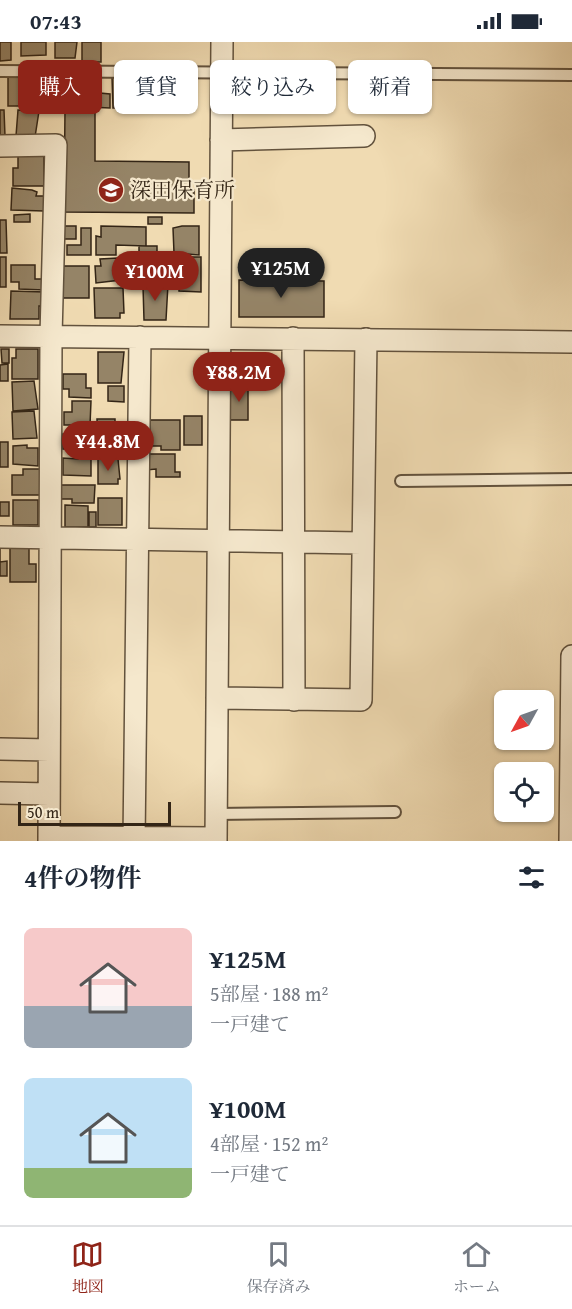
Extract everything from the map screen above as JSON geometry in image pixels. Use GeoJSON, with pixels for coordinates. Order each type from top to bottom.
{"type":"FeatureCollection","features":[{"type":"Feature","properties":{"kind":"street"},"geometry":{"type":"LineString","coordinates":[[222,42],[222,60]]}},
{"type":"Feature","properties":{"kind":"street"},"geometry":{"type":"LineString","coordinates":[[0,146],[57,145],[51,336],[49,839],[216,840],[221,114]]}},
{"type":"Feature","properties":{"kind":"street"},"geometry":{"type":"LineString","coordinates":[[221,140],[364,136]]}},
{"type":"Feature","properties":{"kind":"street"},"geometry":{"type":"LineString","coordinates":[[0,336],[572,342]]}},
{"type":"Feature","properties":{"kind":"street"},"geometry":{"type":"LineString","coordinates":[[134,839],[140,337]]}},
{"type":"Feature","properties":{"kind":"street"},"geometry":{"type":"LineString","coordinates":[[293,338],[294,700]]}},
{"type":"Feature","properties":{"kind":"street"},"geometry":{"type":"LineString","coordinates":[[217,698],[361,700],[361,543],[366,339]]}},
{"type":"Feature","properties":{"kind":"street"},"geometry":{"type":"LineString","coordinates":[[0,537],[361,543]]}},
{"type":"Feature","properties":{"kind":"street"},"geometry":{"type":"LineString","coordinates":[[570,841],[572,656]]}},
{"type":"Feature","properties":{"kind":"street"},"geometry":{"type":"LineString","coordinates":[[0,749],[50,750]]}},
{"type":"Feature","properties":{"kind":"street"},"geometry":{"type":"LineString","coordinates":[[0,793],[49,794]]}},
{"type":"Feature","properties":{"kind":"lane"},"geometry":{"type":"LineString","coordinates":[[0,70],[210,71]]}},
{"type":"Feature","properties":{"kind":"lane"},"geometry":{"type":"LineString","coordinates":[[336,72],[572,75]]}},
{"type":"Feature","properties":{"kind":"lane"},"geometry":{"type":"LineString","coordinates":[[401,481],[572,479]]}},
{"type":"Feature","properties":{"kind":"lane"},"geometry":{"type":"LineString","coordinates":[[216,814],[395,812]]}},
{"type":"Feature","properties":{"kind":"building"},"geometry":{"type":"Polygon","coordinates":[[[0,42],[11,42],[11,60],[0,61],[0,42]]]}},
{"type":"Feature","properties":{"kind":"building"},"geometry":{"type":"Polygon","coordinates":[[[21,42],[46,42],[46,55],[21,56],[21,42]]]}},
{"type":"Feature","properties":{"kind":"building"},"geometry":{"type":"Polygon","coordinates":[[[55,42],[77,42],[75,58],[55,58],[55,42]]]}},
{"type":"Feature","properties":{"kind":"building"},"geometry":{"type":"Polygon","coordinates":[[[82,42],[101,42],[101,60],[82,60],[82,42]]]}},
{"type":"Feature","properties":{"kind":"building"},"geometry":{"type":"Polygon","coordinates":[[[8,76],[18,76],[18,106],[8,106],[8,76]]]}},
{"type":"Feature","properties":{"kind":"building"},"geometry":{"type":"Polygon","coordinates":[[[112,77],[114,77],[114,108],[112,77]]]}},
{"type":"Feature","properties":{"kind":"building"},"geometry":{"type":"Polygon","coordinates":[[[102,93],[110,94],[110,108],[102,108],[102,93]]]}},
{"type":"Feature","properties":{"kind":"building"},"geometry":{"type":"Polygon","coordinates":[[[0,110],[4,110],[5,136],[0,136],[0,110]]]}},
{"type":"Feature","properties":{"kind":"building"},"geometry":{"type":"Polygon","coordinates":[[[18,110],[18,114],[39,114],[35,137],[16,136],[18,110]]]}},
{"type":"Feature","properties":{"kind":"building"},"geometry":{"type":"Polygon","coordinates":[[[65,114],[95,114],[95,161],[189,162],[189,190],[194,190],[194,213],[64,212],[65,114]]]}},
{"type":"Feature","properties":{"kind":"building"},"geometry":{"type":"Polygon","coordinates":[[[18,156],[44,156],[44,186],[13,186],[13,168],[18,168],[18,156]]]}},
{"type":"Feature","properties":{"kind":"building"},"geometry":{"type":"Polygon","coordinates":[[[12,188],[32,190],[37,192],[36,196],[45,196],[44,211],[11,210],[12,188]]]}},
{"type":"Feature","properties":{"kind":"building"},"geometry":{"type":"Polygon","coordinates":[[[30,214],[30,222],[14,222],[14,215],[30,214]]]}},
{"type":"Feature","properties":{"kind":"building"},"geometry":{"type":"Polygon","coordinates":[[[148,217],[162,217],[162,224],[148,224],[148,217]]]}},
{"type":"Feature","properties":{"kind":"building"},"geometry":{"type":"Polygon","coordinates":[[[0,220],[6,220],[7,253],[0,253],[0,220]]]}},
{"type":"Feature","properties":{"kind":"building"},"geometry":{"type":"Polygon","coordinates":[[[63,226],[76,226],[76,239],[62,239],[63,226]]]}},
{"type":"Feature","properties":{"kind":"building"},"geometry":{"type":"Polygon","coordinates":[[[101,226],[146,227],[146,246],[116,245],[116,255],[96,255],[96,236],[101,237],[101,226]]]}},
{"type":"Feature","properties":{"kind":"building"},"geometry":{"type":"Polygon","coordinates":[[[199,226],[199,255],[174,253],[173,228],[199,226]]]}},
{"type":"Feature","properties":{"kind":"building"},"geometry":{"type":"Polygon","coordinates":[[[81,228],[91,228],[91,255],[67,255],[67,245],[81,245],[81,228]]]}},
{"type":"Feature","properties":{"kind":"building"},"geometry":{"type":"Polygon","coordinates":[[[139,246],[157,246],[157,254],[139,254],[139,246]]]}},
{"type":"Feature","properties":{"kind":"building"},"geometry":{"type":"Polygon","coordinates":[[[0,257],[6,257],[6,287],[0,287],[0,257]]]}},
{"type":"Feature","properties":{"kind":"building"},"geometry":{"type":"Polygon","coordinates":[[[179,257],[201,257],[201,292],[179,291],[179,257]]]}},
{"type":"Feature","properties":{"kind":"building"},"geometry":{"type":"Polygon","coordinates":[[[118,258],[121,280],[96,283],[95,266],[101,266],[100,259],[118,258]]]}},
{"type":"Feature","properties":{"kind":"building"},"geometry":{"type":"Polygon","coordinates":[[[142,259],[169,259],[169,278],[151,278],[151,274],[141,274],[142,259]]]}},
{"type":"Feature","properties":{"kind":"building"},"geometry":{"type":"Polygon","coordinates":[[[11,265],[35,265],[35,279],[44,279],[44,290],[19,289],[19,282],[11,282],[11,265]]]}},
{"type":"Feature","properties":{"kind":"building"},"geometry":{"type":"Polygon","coordinates":[[[62,266],[89,266],[89,298],[62,298],[62,266]]]}},
{"type":"Feature","properties":{"kind":"building"},"geometry":{"type":"Polygon","coordinates":[[[141,279],[156,279],[156,283],[140,286],[141,279]]]}},
{"type":"Feature","properties":{"kind":"building"},"geometry":{"type":"Polygon","coordinates":[[[239,280],[324,281],[324,317],[239,317],[239,280]]]}},
{"type":"Feature","properties":{"kind":"building"},"geometry":{"type":"Polygon","coordinates":[[[168,284],[166,320],[144,320],[143,286],[168,284]]]}},
{"type":"Feature","properties":{"kind":"building"},"geometry":{"type":"Polygon","coordinates":[[[94,288],[123,288],[124,313],[120,313],[120,318],[95,318],[94,288]]]}},
{"type":"Feature","properties":{"kind":"building"},"geometry":{"type":"Polygon","coordinates":[[[11,291],[45,292],[45,306],[39,306],[39,319],[10,319],[11,291]]]}},
{"type":"Feature","properties":{"kind":"building"},"geometry":{"type":"Polygon","coordinates":[[[1,349],[9,349],[9,363],[2,363],[1,349]]]}},
{"type":"Feature","properties":{"kind":"building"},"geometry":{"type":"Polygon","coordinates":[[[16,349],[38,349],[38,379],[12,379],[12,358],[16,358],[16,349]]]}},
{"type":"Feature","properties":{"kind":"building"},"geometry":{"type":"Polygon","coordinates":[[[98,352],[124,352],[121,383],[98,383],[98,352]]]}},
{"type":"Feature","properties":{"kind":"building"},"geometry":{"type":"Polygon","coordinates":[[[228,354],[254,354],[251,383],[228,384],[228,354]]]}},
{"type":"Feature","properties":{"kind":"building"},"geometry":{"type":"Polygon","coordinates":[[[8,364],[8,381],[0,381],[0,365],[8,364]]]}},
{"type":"Feature","properties":{"kind":"building"},"geometry":{"type":"Polygon","coordinates":[[[63,374],[86,374],[86,388],[91,388],[91,398],[69,397],[69,389],[63,389],[63,374]]]}},
{"type":"Feature","properties":{"kind":"building"},"geometry":{"type":"Polygon","coordinates":[[[34,381],[38,409],[13,411],[12,382],[34,381]]]}},
{"type":"Feature","properties":{"kind":"building"},"geometry":{"type":"Polygon","coordinates":[[[108,386],[124,386],[124,402],[108,401],[108,386]]]}},
{"type":"Feature","properties":{"kind":"building"},"geometry":{"type":"Polygon","coordinates":[[[229,386],[248,386],[248,420],[229,420],[229,386]]]}},
{"type":"Feature","properties":{"kind":"building"},"geometry":{"type":"Polygon","coordinates":[[[72,401],[91,401],[90,425],[64,425],[64,412],[72,412],[72,401]]]}},
{"type":"Feature","properties":{"kind":"building"},"geometry":{"type":"Polygon","coordinates":[[[34,411],[37,438],[13,439],[12,412],[34,411]]]}},
{"type":"Feature","properties":{"kind":"building"},"geometry":{"type":"Polygon","coordinates":[[[184,416],[202,416],[202,445],[184,445],[184,416]]]}},
{"type":"Feature","properties":{"kind":"building"},"geometry":{"type":"Polygon","coordinates":[[[97,419],[115,419],[115,427],[119,427],[120,452],[103,452],[103,446],[98,446],[97,419]]]}},
{"type":"Feature","properties":{"kind":"building"},"geometry":{"type":"Polygon","coordinates":[[[147,420],[180,420],[180,450],[161,450],[161,446],[146,446],[147,420]]]}},
{"type":"Feature","properties":{"kind":"building"},"geometry":{"type":"Polygon","coordinates":[[[80,427],[94,427],[94,449],[63,449],[63,434],[80,434],[80,427]]]}},
{"type":"Feature","properties":{"kind":"building"},"geometry":{"type":"Polygon","coordinates":[[[0,442],[8,442],[8,467],[0,467],[0,442]]]}},
{"type":"Feature","properties":{"kind":"building"},"geometry":{"type":"Polygon","coordinates":[[[27,445],[27,448],[38,448],[38,466],[13,464],[13,446],[27,445]]]}},
{"type":"Feature","properties":{"kind":"building"},"geometry":{"type":"Polygon","coordinates":[[[78,453],[91,453],[91,476],[63,475],[63,458],[78,459],[78,453]]]}},
{"type":"Feature","properties":{"kind":"building"},"geometry":{"type":"Polygon","coordinates":[[[146,454],[175,454],[175,472],[180,472],[180,477],[156,477],[156,469],[146,470],[146,454]]]}},
{"type":"Feature","properties":{"kind":"building"},"geometry":{"type":"Polygon","coordinates":[[[98,459],[118,459],[120,479],[118,479],[118,484],[98,484],[98,459]]]}},
{"type":"Feature","properties":{"kind":"building"},"geometry":{"type":"Polygon","coordinates":[[[23,469],[42,469],[41,495],[12,495],[12,475],[23,475],[23,469]]]}},
{"type":"Feature","properties":{"kind":"building"},"geometry":{"type":"Polygon","coordinates":[[[61,485],[95,485],[94,503],[72,503],[72,499],[61,499],[61,485]]]}},
{"type":"Feature","properties":{"kind":"building"},"geometry":{"type":"Polygon","coordinates":[[[98,498],[122,498],[122,525],[98,525],[98,498]]]}},
{"type":"Feature","properties":{"kind":"building"},"geometry":{"type":"Polygon","coordinates":[[[13,500],[38,500],[38,525],[13,525],[13,500]]]}},
{"type":"Feature","properties":{"kind":"building"},"geometry":{"type":"Polygon","coordinates":[[[0,502],[9,502],[9,516],[0,516],[0,502]]]}},
{"type":"Feature","properties":{"kind":"building"},"geometry":{"type":"Polygon","coordinates":[[[65,505],[88,506],[88,527],[65,527],[65,505]]]}},
{"type":"Feature","properties":{"kind":"building"},"geometry":{"type":"Polygon","coordinates":[[[89,512],[96,512],[96,527],[89,527],[89,512]]]}},
{"type":"Feature","properties":{"kind":"building"},"geometry":{"type":"Polygon","coordinates":[[[10,548],[29,548],[29,564],[36,564],[36,582],[10,582],[10,548]]]}},
{"type":"Feature","properties":{"kind":"building"},"geometry":{"type":"Polygon","coordinates":[[[7,561],[7,576],[0,576],[0,562],[7,561]]]}},
{"type":"Feature","properties":{"kind":"place","name":"深田保育所"},"geometry":{"type":"Point","coordinates":[111,190]}}]}
